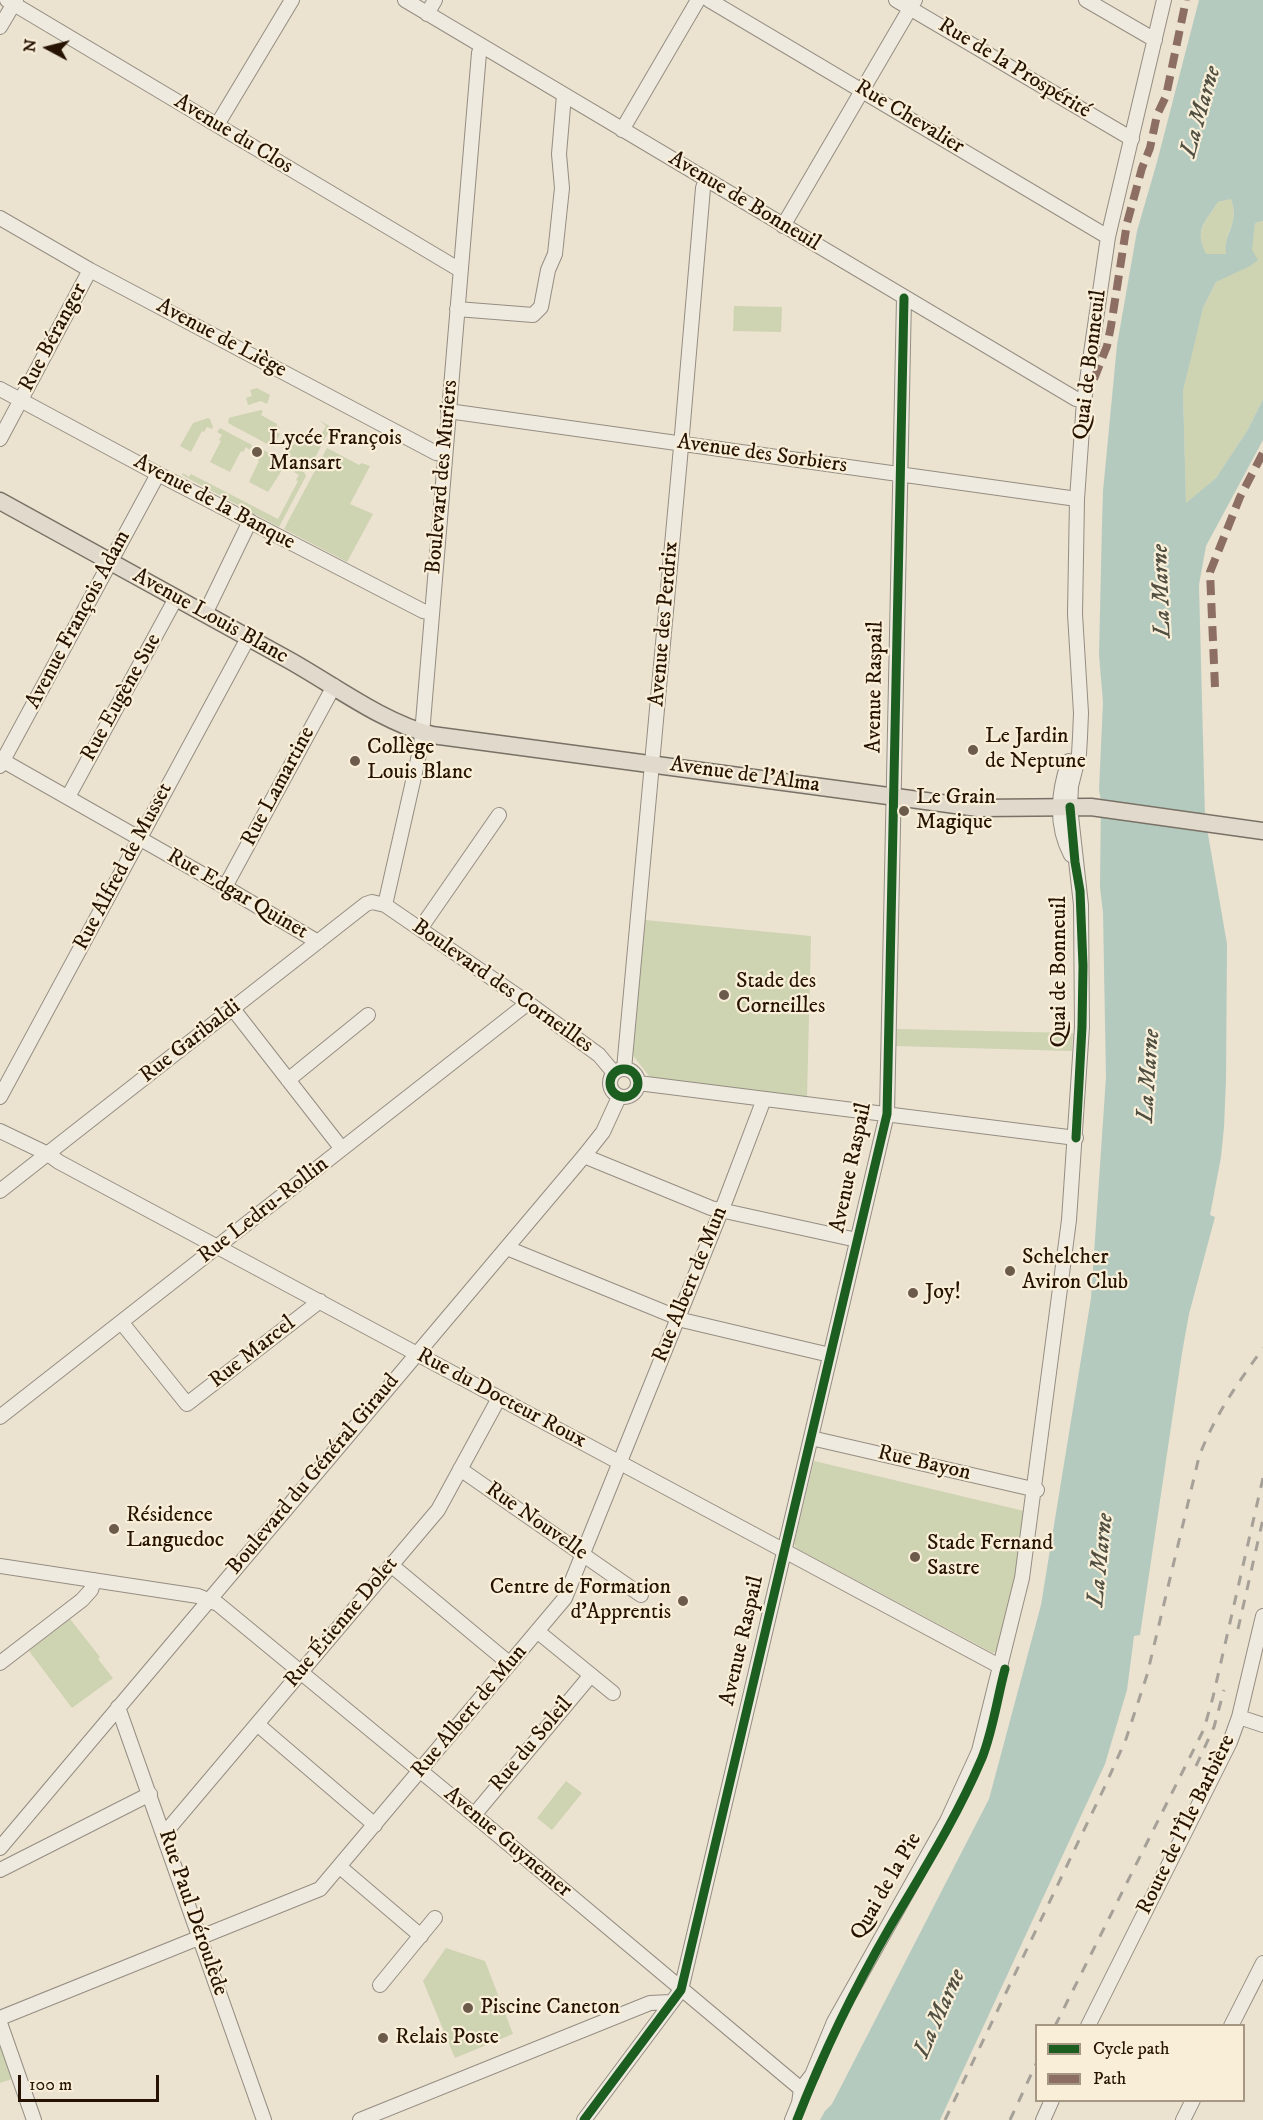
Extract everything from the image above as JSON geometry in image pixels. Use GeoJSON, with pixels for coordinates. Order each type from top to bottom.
{"type":"FeatureCollection","features":[{"type":"Feature","properties":{"kind":"main road","name":"Avenue Louis Blanc"},"geometry":{"type":"LineString","coordinates":[[0,501],[403,726],[421,732]]}},
{"type":"Feature","properties":{"kind":"main road","name":"Avenue de l'Alma"},"geometry":{"type":"LineString","coordinates":[[421,732],[978,808],[1091,807],[1220,825]]}},
{"type":"Feature","properties":{"kind":"main road"},"geometry":{"type":"LineString","coordinates":[[1220,825],[1263,831]]}},
{"type":"Feature","properties":{"kind":"main road"},"geometry":{"type":"LineString","coordinates":[[1220,825],[1263,836]]}},
{"type":"Feature","properties":{"kind":"street"},"geometry":{"type":"LineString","coordinates":[[217,125],[292,0]]}},
{"type":"Feature","properties":{"kind":"street","name":"Avenue de Bonneuil"},"geometry":{"type":"LineString","coordinates":[[405,0],[904,298],[1076,399],[1084,401]]}},
{"type":"Feature","properties":{"kind":"street"},"geometry":{"type":"LineString","coordinates":[[427,14],[435,0]]}},
{"type":"Feature","properties":{"kind":"street"},"geometry":{"type":"LineString","coordinates":[[622,130],[698,0]]}},
{"type":"Feature","properties":{"kind":"street","name":"Rue Chevalier"},"geometry":{"type":"LineString","coordinates":[[709,0],[1108,237]]}},
{"type":"Feature","properties":{"kind":"street","name":"Rue de la Prospérité"},"geometry":{"type":"LineString","coordinates":[[896,0],[913,4],[1132,139]]}},
{"type":"Feature","properties":{"kind":"street"},"geometry":{"type":"LineString","coordinates":[[1086,0],[1155,40]]}},
{"type":"Feature","properties":{"kind":"street","name":"Quai de Bonneuil"},"geometry":{"type":"LineString","coordinates":[[1001,1667],[1022,1578],[1064,1271],[1076,1138],[1082,1028],[1081,898],[1065,807],[1079,754],[1080,737],[1076,614],[1077,499],[1084,401],[1108,237],[1164,0]]}},
{"type":"Feature","properties":{"kind":"street"},"geometry":{"type":"LineString","coordinates":[[0,27],[12,1]]}},
{"type":"Feature","properties":{"kind":"street","name":"Avenue du Clos"},"geometry":{"type":"LineString","coordinates":[[12,1],[460,270]]}},
{"type":"Feature","properties":{"kind":"street"},"geometry":{"type":"LineString","coordinates":[[783,226],[913,4]]}},
{"type":"Feature","properties":{"kind":"street","name":"Boulevard des Muriers"},"geometry":{"type":"LineString","coordinates":[[385,905],[421,746],[460,270],[479,53],[482,46]]}},
{"type":"Feature","properties":{"kind":"street"},"geometry":{"type":"LineString","coordinates":[[457,309],[533,315],[541,307],[548,270],[555,254],[562,188],[559,154],[564,95]]}},
{"type":"Feature","properties":{"kind":"street","name":"Avenue des Perdrix"},"geometry":{"type":"LineString","coordinates":[[619,1071],[652,764],[703,188],[706,180]]}},
{"type":"Feature","properties":{"kind":"street","name":"Avenue de Liège"},"geometry":{"type":"LineString","coordinates":[[1,222],[436,453],[444,454]]}},
{"type":"Feature","properties":{"kind":"street","name":"Rue Béranger"},"geometry":{"type":"LineString","coordinates":[[0,438],[90,270]]}},
{"type":"Feature","properties":{"kind":"street","name":"Avenue Raspail"},"geometry":{"type":"LineString","coordinates":[[681,1990],[887,1114],[904,298]]}},
{"type":"Feature","properties":{"kind":"street","name":"Avenue de la Banque"},"geometry":{"type":"LineString","coordinates":[[0,389],[338,569],[423,612],[431,613]]}},
{"type":"Feature","properties":{"kind":"street","name":"Avenue des Sorbiers"},"geometry":{"type":"LineString","coordinates":[[448,411],[1077,499]]}},
{"type":"Feature","properties":{"kind":"street","name":"Avenue François Adam"},"geometry":{"type":"LineString","coordinates":[[1,762],[158,474]]}},
{"type":"Feature","properties":{"kind":"street"},"geometry":{"type":"LineString","coordinates":[[205,614],[250,521]]}},
{"type":"Feature","properties":{"kind":"street","name":"Rue Eugène Sue"},"geometry":{"type":"LineString","coordinates":[[68,797],[176,598]]}},
{"type":"Feature","properties":{"kind":"street","name":"Rue Alfred de Musset"},"geometry":{"type":"LineString","coordinates":[[0,1097],[248,638]]}},
{"type":"Feature","properties":{"kind":"street","name":"Rue Lamartine"},"geometry":{"type":"LineString","coordinates":[[225,887],[334,686]]}},
{"type":"Feature","properties":{"kind":"street","name":"Rue Edgar Quinet"},"geometry":{"type":"LineString","coordinates":[[1,762],[68,797],[318,942]]}},
{"type":"Feature","properties":{"kind":"street"},"geometry":{"type":"LineString","coordinates":[[420,929],[499,815]]}},
{"type":"Feature","properties":{"kind":"street","name":"Rue Garibaldi"},"geometry":{"type":"LineString","coordinates":[[0,1191],[366,904],[372,902],[385,905]]}},
{"type":"Feature","properties":{"kind":"street","name":"Boulevard des Corneilles"},"geometry":{"type":"LineString","coordinates":[[385,905],[528,1003],[619,1071]]}},
{"type":"Feature","properties":{"kind":"street","name":"Rue Ledru-Rollin"},"geometry":{"type":"LineString","coordinates":[[0,1417],[528,1003]]}},
{"type":"Feature","properties":{"kind":"street"},"geometry":{"type":"LineString","coordinates":[[233,1009],[342,1149]]}},
{"type":"Feature","properties":{"kind":"street"},"geometry":{"type":"LineString","coordinates":[[288,1080],[369,1016]]}},
{"type":"Feature","properties":{"kind":"street"},"geometry":{"type":"LineString","coordinates":[[619,1071],[635,1075],[638,1083],[632,1095],[624,1098],[615,1094],[610,1086],[612,1077],[619,1071]]}},
{"type":"Feature","properties":{"kind":"street"},"geometry":{"type":"LineString","coordinates":[[638,1083],[1076,1138]]}},
{"type":"Feature","properties":{"kind":"street","name":"Boulevard du Général Giraud"},"geometry":{"type":"LineString","coordinates":[[0,1848],[585,1156],[603,1132],[619,1097]]}},
{"type":"Feature","properties":{"kind":"street","name":"Rue Albert de Mun"},"geometry":{"type":"LineString","coordinates":[[0,2018],[320,1889],[537,1632],[565,1598],[764,1099]]}},
{"type":"Feature","properties":{"kind":"street","name":"Rue du Docteur Roux"},"geometry":{"type":"LineString","coordinates":[[0,1131],[1001,1667]]}},
{"type":"Feature","properties":{"kind":"street"},"geometry":{"type":"LineString","coordinates":[[585,1156],[711,1208],[857,1240]]}},
{"type":"Feature","properties":{"kind":"street"},"geometry":{"type":"LineString","coordinates":[[507,1248],[686,1321],[830,1355]]}},
{"type":"Feature","properties":{"kind":"street","name":"Rue Marcel"},"geometry":{"type":"LineString","coordinates":[[122,1323],[187,1404],[320,1301]]}},
{"type":"Feature","properties":{"kind":"street","name":"Rue Étienne Dolet"},"geometry":{"type":"LineString","coordinates":[[164,1834],[438,1510],[499,1398]]}},
{"type":"Feature","properties":{"kind":"street","name":"Rue Bayon"},"geometry":{"type":"LineString","coordinates":[[811,1437],[1034,1490]]}},
{"type":"Feature","properties":{"kind":"street","name":"Rue Nouvelle"},"geometry":{"type":"LineString","coordinates":[[460,1469],[641,1595]]}},
{"type":"Feature","properties":{"kind":"street"},"geometry":{"type":"LineString","coordinates":[[391,1565],[510,1664]]}},
{"type":"Feature","properties":{"kind":"street"},"geometry":{"type":"LineString","coordinates":[[0,1566],[198,1596],[210,1600]]}},
{"type":"Feature","properties":{"kind":"street"},"geometry":{"type":"LineString","coordinates":[[0,1663],[82,1600],[91,1590],[94,1580]]}},
{"type":"Feature","properties":{"kind":"street","name":"Avenue Guynemer"},"geometry":{"type":"LineString","coordinates":[[210,1600],[218,1604],[421,1770],[801,2089]]}},
{"type":"Feature","properties":{"kind":"street","name":"Route de l'Île Barbière"},"geometry":{"type":"LineString","coordinates":[[1089,2024],[1230,1742],[1239,1717],[1263,1616]]}},
{"type":"Feature","properties":{"kind":"street"},"geometry":{"type":"LineString","coordinates":[[537,1632],[613,1693]]}},
{"type":"Feature","properties":{"kind":"street","name":"Quai de la Pie"},"geometry":{"type":"LineString","coordinates":[[792,2120],[799,2103],[801,2089],[812,2075],[834,2022],[962,1793],[985,1735],[1001,1667]]}},
{"type":"Feature","properties":{"kind":"street","name":"Rue du Soleil"},"geometry":{"type":"LineString","coordinates":[[474,1815],[591,1675]]}},
{"type":"Feature","properties":{"kind":"street","name":"Rue Paul Déroulède"},"geometry":{"type":"LineString","coordinates":[[118,1707],[264,2120]]}},
{"type":"Feature","properties":{"kind":"street"},"geometry":{"type":"LineString","coordinates":[[1239,1717],[1263,1725]]}},
{"type":"Feature","properties":{"kind":"street"},"geometry":{"type":"LineString","coordinates":[[257,1724],[375,1825]]}},
{"type":"Feature","properties":{"kind":"street"},"geometry":{"type":"LineString","coordinates":[[0,1870],[150,1794]]}},
{"type":"Feature","properties":{"kind":"street"},"geometry":{"type":"LineString","coordinates":[[340,1867],[421,1936]]}},
{"type":"Feature","properties":{"kind":"street"},"geometry":{"type":"LineString","coordinates":[[380,1985],[435,1918]]}},
{"type":"Feature","properties":{"kind":"street"},"geometry":{"type":"LineString","coordinates":[[1232,2024],[1263,1963]]}},
{"type":"Feature","properties":{"kind":"street"},"geometry":{"type":"LineString","coordinates":[[584,2120],[681,1990]]}},
{"type":"Feature","properties":{"kind":"street"},"geometry":{"type":"LineString","coordinates":[[360,2120],[650,2002],[671,2002]]}},
{"type":"Feature","properties":{"kind":"street"},"geometry":{"type":"LineString","coordinates":[[0,2023],[34,2120]]}},
{"type":"Feature","properties":{"kind":"street"},"geometry":{"type":"LineString","coordinates":[[1042,2120],[1051,2102]]}},
{"type":"Feature","properties":{"kind":"street"},"geometry":{"type":"LineString","coordinates":[[1183,2120],[1192,2102]]}},
{"type":"Feature","properties":{"kind":"green space"},"geometry":{"type":"Polygon","coordinates":[[[1231,199],[1233,216],[1226,246],[1227,254],[1205,254],[1201,238],[1203,227],[1218,202],[1231,199]]]}},
{"type":"Feature","properties":{"kind":"green space"},"geometry":{"type":"Polygon","coordinates":[[[1263,221],[1263,399],[1247,431],[1216,478],[1186,504],[1183,391],[1203,308],[1216,282],[1233,273],[1251,250],[1255,223],[1263,221]]]}},
{"type":"Feature","properties":{"kind":"green space"},"geometry":{"type":"Polygon","coordinates":[[[734,306],[782,307],[781,332],[733,331],[734,306]]]}},
{"type":"Feature","properties":{"kind":"green space"},"geometry":{"type":"Polygon","coordinates":[[[257,388],[270,395],[267,404],[261,401],[248,405],[246,398],[252,396],[250,390],[257,388]]]}},
{"type":"Feature","properties":{"kind":"green space"},"geometry":{"type":"Polygon","coordinates":[[[263,411],[261,415],[280,428],[277,433],[280,434],[273,447],[228,423],[229,418],[263,411]]]}},
{"type":"Feature","properties":{"kind":"green space"},"geometry":{"type":"Polygon","coordinates":[[[208,418],[212,429],[207,427],[204,432],[202,431],[191,452],[180,446],[193,423],[208,418]]]}},
{"type":"Feature","properties":{"kind":"green space"},"geometry":{"type":"Polygon","coordinates":[[[319,420],[331,427],[310,467],[284,453],[290,443],[294,445],[300,436],[316,444],[326,426],[319,420]]]}},
{"type":"Feature","properties":{"kind":"green space"},"geometry":{"type":"Polygon","coordinates":[[[220,428],[252,445],[250,450],[246,447],[243,452],[241,451],[230,472],[210,462],[221,441],[219,440],[222,435],[217,432],[220,428]]]}},
{"type":"Feature","properties":{"kind":"green space"},"geometry":{"type":"Polygon","coordinates":[[[260,448],[290,465],[289,470],[284,467],[268,492],[249,482],[259,461],[260,455],[256,452],[260,448]]]}},
{"type":"Feature","properties":{"kind":"green space"},"geometry":{"type":"Polygon","coordinates":[[[327,448],[359,465],[362,463],[370,466],[350,504],[373,514],[347,562],[284,529],[327,448]]]}},
{"type":"Feature","properties":{"kind":"green space"},"geometry":{"type":"Polygon","coordinates":[[[296,469],[304,472],[306,476],[279,527],[182,475],[183,473],[189,477],[191,474],[278,519],[298,481],[296,480],[299,475],[294,472],[296,469]]]}},
{"type":"Feature","properties":{"kind":"green space","name":"Stade des Corneilles"},"geometry":{"type":"Polygon","coordinates":[[[645,920],[811,936],[807,1097],[652,1080],[632,1054],[645,920]]]}},
{"type":"Feature","properties":{"kind":"green space"},"geometry":{"type":"Polygon","coordinates":[[[897,1029],[1073,1033],[1072,1051],[896,1046],[897,1029]]]}},
{"type":"Feature","properties":{"kind":"green space","name":"Stade Fernand Sastre"},"geometry":{"type":"Polygon","coordinates":[[[814,1461],[1024,1511],[1015,1577],[998,1651],[993,1653],[796,1548],[794,1543],[814,1461]]]}},
{"type":"Feature","properties":{"kind":"green space"},"geometry":{"type":"Polygon","coordinates":[[[70,1619],[100,1657],[98,1659],[113,1678],[72,1708],[29,1651],[70,1619]]]}},
{"type":"Feature","properties":{"kind":"green space"},"geometry":{"type":"Polygon","coordinates":[[[566,1781],[582,1793],[552,1830],[537,1818],[566,1781]]]}},
{"type":"Feature","properties":{"kind":"green space","name":"Piscine Caneton"},"geometry":{"type":"Polygon","coordinates":[[[446,1948],[485,1961],[513,2034],[455,2058],[423,1981],[446,1948]]]}},
{"type":"Feature","properties":{"kind":"green space"},"geometry":{"type":"Polygon","coordinates":[[[0,2045],[12,2079],[0,2083],[0,2045]]]}},
{"type":"Feature","properties":{"kind":"water","name":"La Marne"},"geometry":{"type":"Polygon","coordinates":[[[1199,0],[1263,0],[1263,221],[1255,223],[1252,250],[1258,260],[1216,282],[1203,308],[1183,391],[1186,503],[1216,478],[1247,431],[1263,399],[1263,440],[1206,546],[1199,585],[1205,817],[1227,944],[1224,1127],[1210,1215],[1215,1217],[1189,1314],[1182,1353],[1140,1635],[1134,1636],[1127,1690],[1105,1764],[940,2120],[820,2120],[832,2104],[989,1799],[1041,1605],[1091,1298],[1106,1077],[1099,790],[1103,702],[1099,655],[1103,491],[1117,345],[1137,231],[1199,0]],[[1231,199],[1218,202],[1205,221],[1201,238],[1206,254],[1226,254],[1227,240],[1233,222],[1231,199]]]}},
{"type":"Feature","properties":{"kind":"railway"},"geometry":{"type":"LineString","coordinates":[[945,2120],[1126,1739],[1147,1675],[1199,1457],[1219,1414],[1263,1348]]}},
{"type":"Feature","properties":{"kind":"railway"},"geometry":{"type":"LineString","coordinates":[[1056,2024],[1204,1729],[1263,1478]]}},
{"type":"Feature","properties":{"kind":"railway"},"geometry":{"type":"LineString","coordinates":[[1238,1629],[1263,1519]]}},
{"type":"Feature","properties":{"kind":"railway"},"geometry":{"type":"LineString","coordinates":[[1196,1766],[1214,1727],[1224,1690]]}},
{"type":"Feature","properties":{"kind":"railway"},"geometry":{"type":"LineString","coordinates":[[1010,2120],[1035,2066]]}},
{"type":"Feature","properties":{"kind":"marked path"},"geometry":{"type":"LineString","coordinates":[[1094,379],[1107,346],[1127,223],[1150,148],[1157,115],[1166,96],[1186,0]]}},
{"type":"Feature","properties":{"kind":"marked path"},"geometry":{"type":"LineString","coordinates":[[1215,687],[1210,572],[1240,497],[1263,453]]}},
{"type":"Feature","properties":{"kind":"cycle path"},"geometry":{"type":"LineString","coordinates":[[584,2120],[681,1990],[887,1114],[904,298]]}},
{"type":"Feature","properties":{"kind":"cycle path"},"geometry":{"type":"LineString","coordinates":[[1070,807],[1080,891],[1083,966],[1076,1138]]}},
{"type":"Feature","properties":{"kind":"cycle path"},"geometry":{"type":"LineString","coordinates":[[624,1069],[634,1073],[638,1083],[634,1093],[624,1097],[614,1093],[610,1083],[614,1073],[624,1069]]}},
{"type":"Feature","properties":{"kind":"cycle path"},"geometry":{"type":"LineString","coordinates":[[797,2120],[817,2070],[852,1998],[877,1950],[939,1844],[972,1780],[989,1736],[1005,1669]]}},
{"type":"Feature","properties":{"kind":"place","name":"Lycée François Mansart"},"geometry":{"type":"Point","coordinates":[257,452]}},
{"type":"Feature","properties":{"kind":"place","name":"Le Jardin de Neptune"},"geometry":{"type":"Point","coordinates":[973,750]}},
{"type":"Feature","properties":{"kind":"place","name":"Collège Louis Blanc"},"geometry":{"type":"Point","coordinates":[355,761]}},
{"type":"Feature","properties":{"kind":"place","name":"Le Grain Magique"},"geometry":{"type":"Point","coordinates":[904,811]}},
{"type":"Feature","properties":{"kind":"place","name":"Stade des Corneilles"},"geometry":{"type":"Point","coordinates":[724,995]}},
{"type":"Feature","properties":{"kind":"place","name":"Schelcher Aviron Club"},"geometry":{"type":"Point","coordinates":[1010,1271]}},
{"type":"Feature","properties":{"kind":"place","name":"Joy!"},"geometry":{"type":"Point","coordinates":[913,1293]}},
{"type":"Feature","properties":{"kind":"place","name":"Résidence Languedoc"},"geometry":{"type":"Point","coordinates":[114,1529]}},
{"type":"Feature","properties":{"kind":"place","name":"Stade Fernand Sastre"},"geometry":{"type":"Point","coordinates":[915,1557]}},
{"type":"Feature","properties":{"kind":"place","name":"Centre de Formation d'Apprentis"},"geometry":{"type":"Point","coordinates":[683,1601]}},
{"type":"Feature","properties":{"kind":"place","name":"Piscine Caneton"},"geometry":{"type":"Point","coordinates":[468,2008]}},
{"type":"Feature","properties":{"kind":"place","name":"Relais Poste"},"geometry":{"type":"Point","coordinates":[383,2038]}}]}
